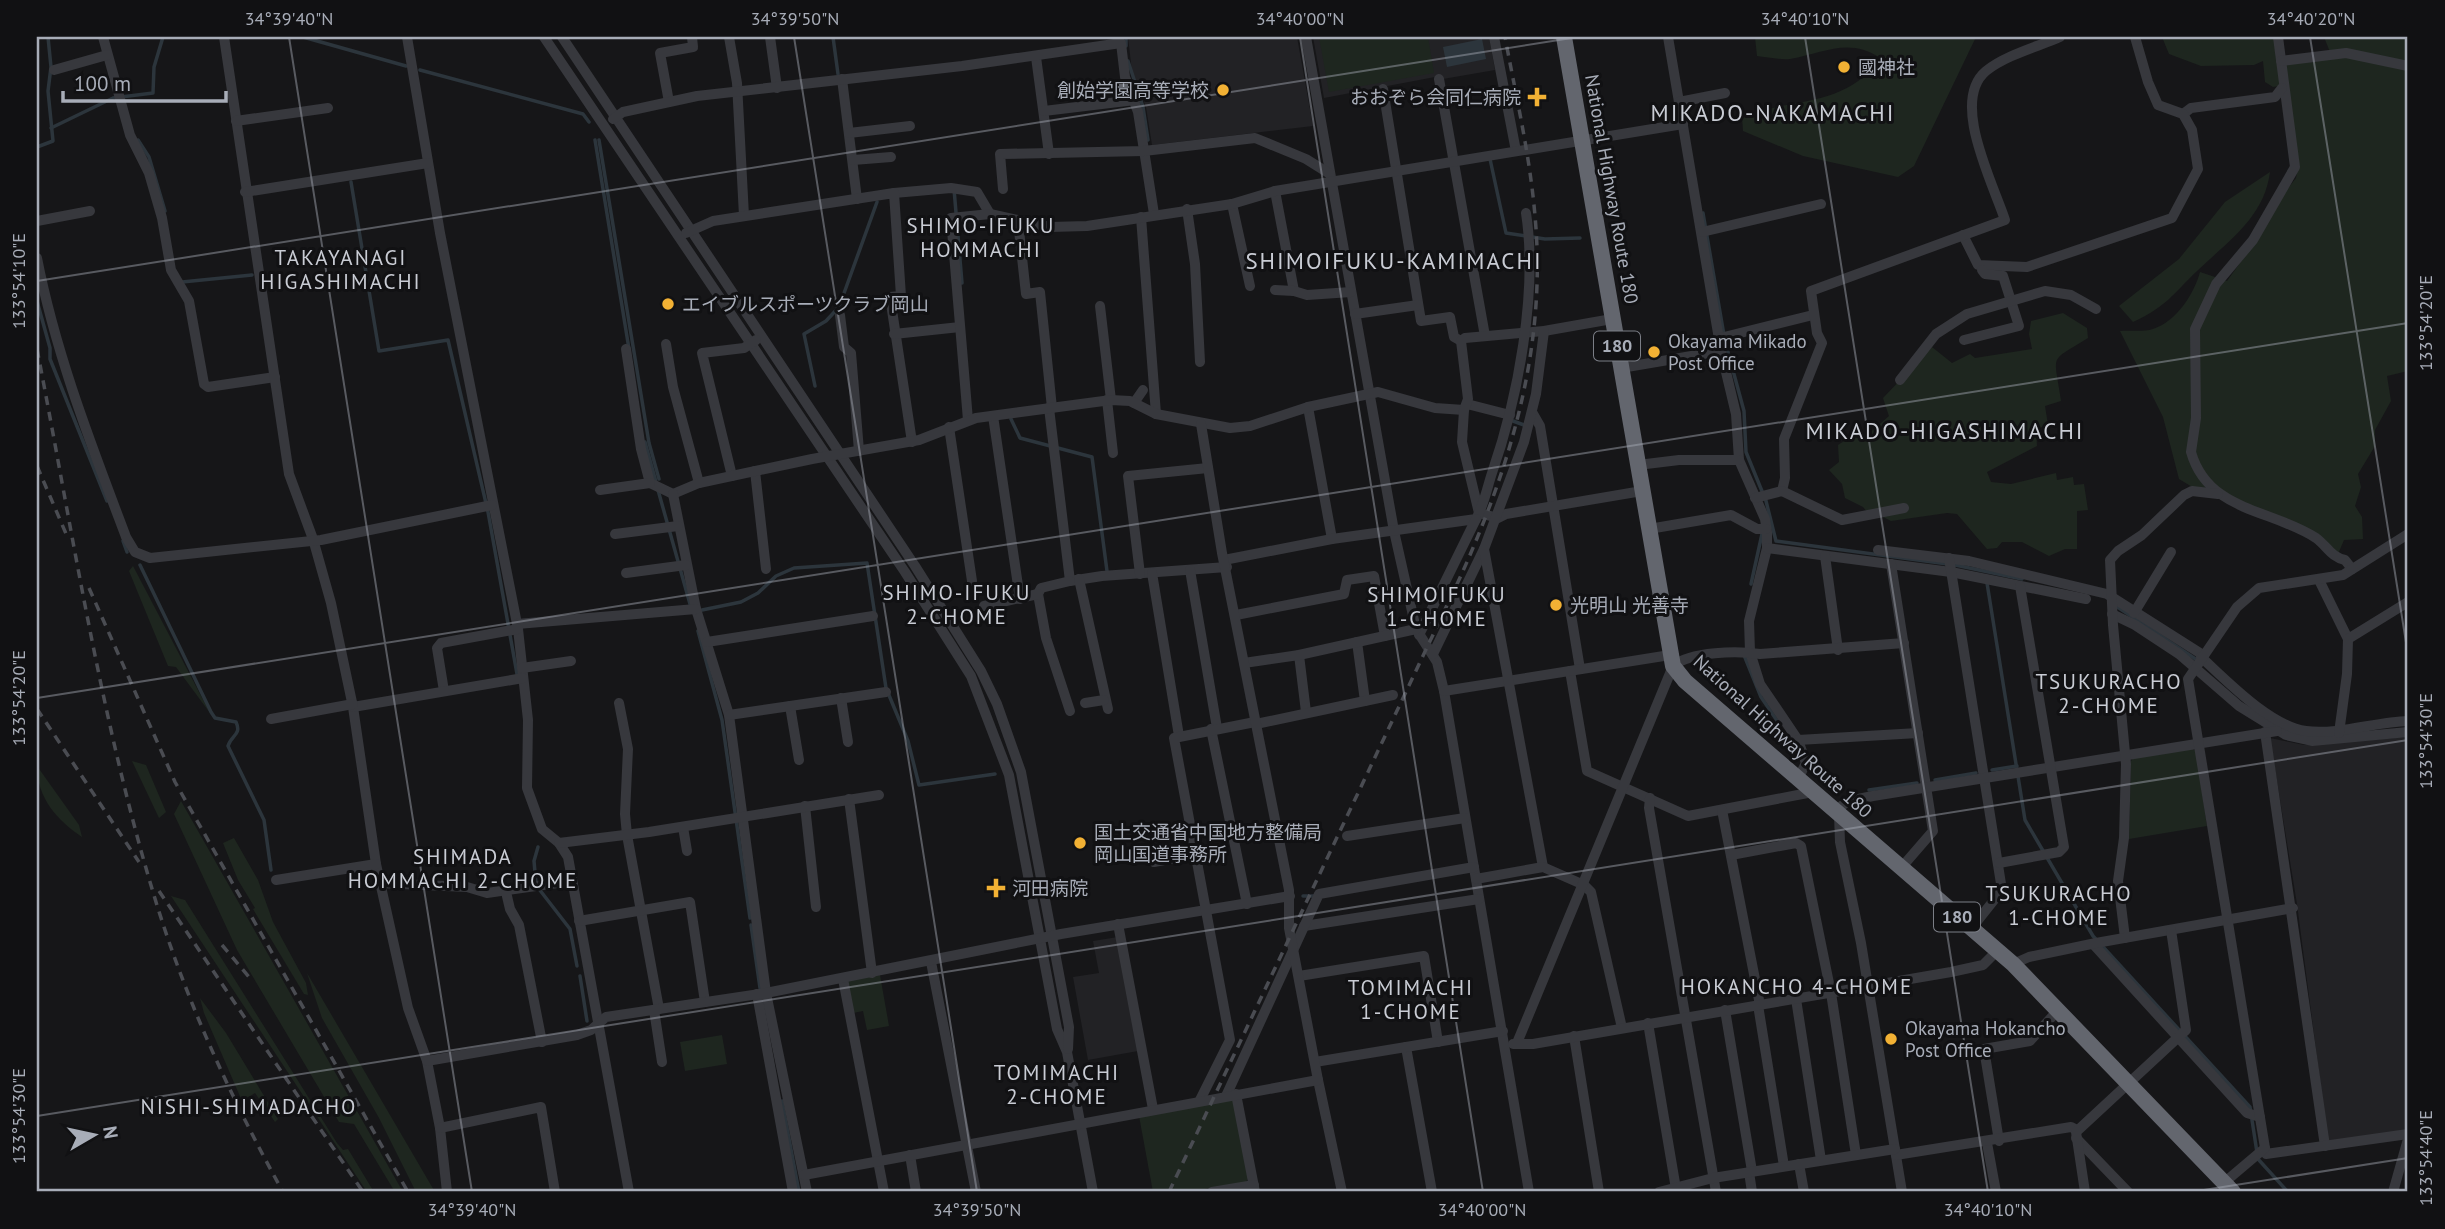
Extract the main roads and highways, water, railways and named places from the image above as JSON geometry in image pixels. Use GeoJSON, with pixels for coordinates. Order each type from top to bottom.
{"type":"FeatureCollection","features":[{"type":"Feature","properties":{"kind":"highway","name":"National Highway Route 180"},"geometry":{"type":"LineString","coordinates":[[1564,37],[1671,660],[1685,681],[2013,964],[2230,1187]]}},
{"type":"Feature","properties":{"kind":"waterway"},"geometry":{"type":"LineString","coordinates":[[37,147],[53,141],[48,91],[51,67],[48,37]]}},
{"type":"Feature","properties":{"kind":"waterway"},"geometry":{"type":"LineString","coordinates":[[51,128],[113,98],[153,93],[154,67],[163,37]]}},
{"type":"Feature","properties":{"kind":"waterway"},"geometry":{"type":"LineString","coordinates":[[303,37],[406,66]]}},
{"type":"Feature","properties":{"kind":"waterway"},"geometry":{"type":"LineString","coordinates":[[833,37],[838,74]]}},
{"type":"Feature","properties":{"kind":"waterway"},"geometry":{"type":"LineString","coordinates":[[1126,37],[1126,46]]}},
{"type":"Feature","properties":{"kind":"waterway"},"geometry":{"type":"LineString","coordinates":[[1128,61],[1143,107],[1148,140]]}},
{"type":"Feature","properties":{"kind":"waterway"},"geometry":{"type":"LineString","coordinates":[[420,70],[583,114],[589,122]]}},
{"type":"Feature","properties":{"kind":"waterway"},"geometry":{"type":"LineString","coordinates":[[138,140],[149,157],[165,211]]}},
{"type":"Feature","properties":{"kind":"waterway"},"geometry":{"type":"LineString","coordinates":[[595,140],[629,349]]}},
{"type":"Feature","properties":{"kind":"waterway"},"geometry":{"type":"LineString","coordinates":[[599,140],[649,443],[659,479]]}},
{"type":"Feature","properties":{"kind":"waterway"},"geometry":{"type":"LineString","coordinates":[[1490,159],[1506,233],[1545,239],[1580,238]]}},
{"type":"Feature","properties":{"kind":"waterway"},"geometry":{"type":"LineString","coordinates":[[351,182],[379,351],[448,340],[488,512],[517,674]]}},
{"type":"Feature","properties":{"kind":"waterway"},"geometry":{"type":"LineString","coordinates":[[954,189],[962,283]]}},
{"type":"Feature","properties":{"kind":"waterway"},"geometry":{"type":"LineString","coordinates":[[815,386],[804,334],[826,321],[839,307],[877,202]]}},
{"type":"Feature","properties":{"kind":"waterway"},"geometry":{"type":"LineString","coordinates":[[1703,213],[1725,341],[1744,411],[1746,452],[1766,501],[1776,541],[1955,565],[2022,579]]}},
{"type":"Feature","properties":{"kind":"waterway"},"geometry":{"type":"LineString","coordinates":[[182,282],[252,275]]}},
{"type":"Feature","properties":{"kind":"waterway"},"geometry":{"type":"LineString","coordinates":[[37,301],[50,348],[50,359],[107,501]]}},
{"type":"Feature","properties":{"kind":"waterway"},"geometry":{"type":"LineString","coordinates":[[1011,419],[1020,438],[1092,457],[1107,571]]}},
{"type":"Feature","properties":{"kind":"waterway"},"geometry":{"type":"LineString","coordinates":[[1513,421],[1524,425]]}},
{"type":"Feature","properties":{"kind":"waterway"},"geometry":{"type":"LineString","coordinates":[[645,442],[656,482]]}},
{"type":"Feature","properties":{"kind":"waterway"},"geometry":{"type":"LineString","coordinates":[[658,490],[690,604]]}},
{"type":"Feature","properties":{"kind":"waterway"},"geometry":{"type":"LineString","coordinates":[[1751,584],[1762,534]]}},
{"type":"Feature","properties":{"kind":"waterway"},"geometry":{"type":"LineString","coordinates":[[123,541],[127,552]]}},
{"type":"Feature","properties":{"kind":"waterway"},"geometry":{"type":"LineString","coordinates":[[702,610],[741,602],[758,593],[776,576],[794,568],[867,563],[886,688],[908,741],[919,785],[995,774]]}},
{"type":"Feature","properties":{"kind":"waterway"},"geometry":{"type":"LineString","coordinates":[[140,565],[211,712],[215,718],[236,722],[238,726],[228,746],[264,820],[271,870]]}},
{"type":"Feature","properties":{"kind":"waterway"},"geometry":{"type":"LineString","coordinates":[[1987,583],[2025,820],[2093,936],[2250,1107],[2258,1159],[2288,1192]]}},
{"type":"Feature","properties":{"kind":"waterway"},"geometry":{"type":"LineString","coordinates":[[2116,606],[2197,660]]}},
{"type":"Feature","properties":{"kind":"waterway"},"geometry":{"type":"LineString","coordinates":[[698,631],[722,720],[750,918]]}},
{"type":"Feature","properties":{"kind":"waterway"},"geometry":{"type":"LineString","coordinates":[[1744,655],[1761,697],[1780,725]]}},
{"type":"Feature","properties":{"kind":"waterway"},"geometry":{"type":"LineString","coordinates":[[1992,770],[2017,766]]}},
{"type":"Feature","properties":{"kind":"waterway"},"geometry":{"type":"LineString","coordinates":[[1935,780],[1976,773]]}},
{"type":"Feature","properties":{"kind":"waterway"},"geometry":{"type":"LineString","coordinates":[[1869,790],[1917,783]]}},
{"type":"Feature","properties":{"kind":"waterway"},"geometry":{"type":"LineString","coordinates":[[536,884],[534,861],[538,847]]}},
{"type":"Feature","properties":{"kind":"waterway"},"geometry":{"type":"LineString","coordinates":[[539,889],[570,929],[577,966]]}},
{"type":"Feature","properties":{"kind":"waterway"},"geometry":{"type":"LineString","coordinates":[[1303,896],[1314,896]]}},
{"type":"Feature","properties":{"kind":"waterway"},"geometry":{"type":"LineString","coordinates":[[751,925],[760,988]]}},
{"type":"Feature","properties":{"kind":"waterway"},"geometry":{"type":"LineString","coordinates":[[580,976],[587,1021]]}},
{"type":"Feature","properties":{"kind":"waterway"},"geometry":{"type":"LineString","coordinates":[[782,1101],[799,1192]]}},
{"type":"Feature","properties":{"kind":"railway"},"geometry":{"type":"LineString","coordinates":[[1169,1192],[1458,582],[1494,494],[1509,449],[1530,358],[1537,264],[1530,171],[1505,37]]}},
{"type":"Feature","properties":{"kind":"railway"},"geometry":{"type":"LineString","coordinates":[[37,349],[104,697],[119,766],[156,902],[196,1014],[246,1122],[283,1192]]}},
{"type":"Feature","properties":{"kind":"railway"},"geometry":{"type":"LineString","coordinates":[[37,466],[67,536]]}},
{"type":"Feature","properties":{"kind":"railway"},"geometry":{"type":"LineString","coordinates":[[89,588],[175,782],[408,1192]]}},
{"type":"Feature","properties":{"kind":"railway"},"geometry":{"type":"LineString","coordinates":[[37,709],[139,862]]}},
{"type":"Feature","properties":{"kind":"railway"},"geometry":{"type":"LineString","coordinates":[[159,891],[363,1192]]}},
{"type":"Feature","properties":{"kind":"railway"},"geometry":{"type":"LineString","coordinates":[[222,945],[249,977]]}},
{"type":"Feature","properties":{"kind":"place","name":"國神社"},"geometry":{"type":"Point","coordinates":[1844,67]}},
{"type":"Feature","properties":{"kind":"place","name":"創始学園高等学校"},"geometry":{"type":"Point","coordinates":[1223,90]}},
{"type":"Feature","properties":{"kind":"place","name":"おおぞら会同仁病院"},"geometry":{"type":"Point","coordinates":[1537,97]}},
{"type":"Feature","properties":{"kind":"place","name":"エイブルスポーツクラブ岡山"},"geometry":{"type":"Point","coordinates":[668,304]}},
{"type":"Feature","properties":{"kind":"place","name":"Okayama Mikado Post Office"},"geometry":{"type":"Point","coordinates":[1654,352]}},
{"type":"Feature","properties":{"kind":"place","name":"光明山 光善寺"},"geometry":{"type":"Point","coordinates":[1556,605]}},
{"type":"Feature","properties":{"kind":"place","name":"国土交通省中国地方整備局 岡山国道事務所"},"geometry":{"type":"Point","coordinates":[1080,843]}},
{"type":"Feature","properties":{"kind":"place","name":"河田病院"},"geometry":{"type":"Point","coordinates":[996,888]}},
{"type":"Feature","properties":{"kind":"place","name":"Okayama Hokancho Post Office"},"geometry":{"type":"Point","coordinates":[1891,1039]}},
{"type":"Feature","properties":{"kind":"district","name":"MIKADO-NAKAMACHI"},"geometry":{"type":"Point","coordinates":[1773,113]}},
{"type":"Feature","properties":{"kind":"district","name":"SHIMO-IFUKU HOMMACHI"},"geometry":{"type":"Point","coordinates":[981,238]}},
{"type":"Feature","properties":{"kind":"district","name":"SHIMOIFUKU-KAMIMACHI"},"geometry":{"type":"Point","coordinates":[1394,261]}},
{"type":"Feature","properties":{"kind":"district","name":"TAKAYANAGI HIGASHIMACHI"},"geometry":{"type":"Point","coordinates":[341,270]}},
{"type":"Feature","properties":{"kind":"district","name":"MIKADO-HIGASHIMACHI"},"geometry":{"type":"Point","coordinates":[1945,431]}},
{"type":"Feature","properties":{"kind":"district","name":"SHIMO-IFUKU 2-CHOME"},"geometry":{"type":"Point","coordinates":[957,605]}},
{"type":"Feature","properties":{"kind":"district","name":"SHIMOIFUKU 1-CHOME"},"geometry":{"type":"Point","coordinates":[1437,607]}},
{"type":"Feature","properties":{"kind":"district","name":"TSUKURACHO 2-CHOME"},"geometry":{"type":"Point","coordinates":[2109,694]}},
{"type":"Feature","properties":{"kind":"district","name":"SHIMADA HOMMACHI 2-CHOME"},"geometry":{"type":"Point","coordinates":[463,869]}},
{"type":"Feature","properties":{"kind":"district","name":"TSUKURACHO 1-CHOME"},"geometry":{"type":"Point","coordinates":[2059,906]}},
{"type":"Feature","properties":{"kind":"district","name":"HOKANCHO 4-CHOME"},"geometry":{"type":"Point","coordinates":[1797,987]}},
{"type":"Feature","properties":{"kind":"district","name":"TOMIMACHI 1-CHOME"},"geometry":{"type":"Point","coordinates":[1411,1000]}},
{"type":"Feature","properties":{"kind":"district","name":"TOMIMACHI 2-CHOME"},"geometry":{"type":"Point","coordinates":[1057,1085]}},
{"type":"Feature","properties":{"kind":"district","name":"NISHI-SHIMADACHO"},"geometry":{"type":"Point","coordinates":[249,1107]}}]}
